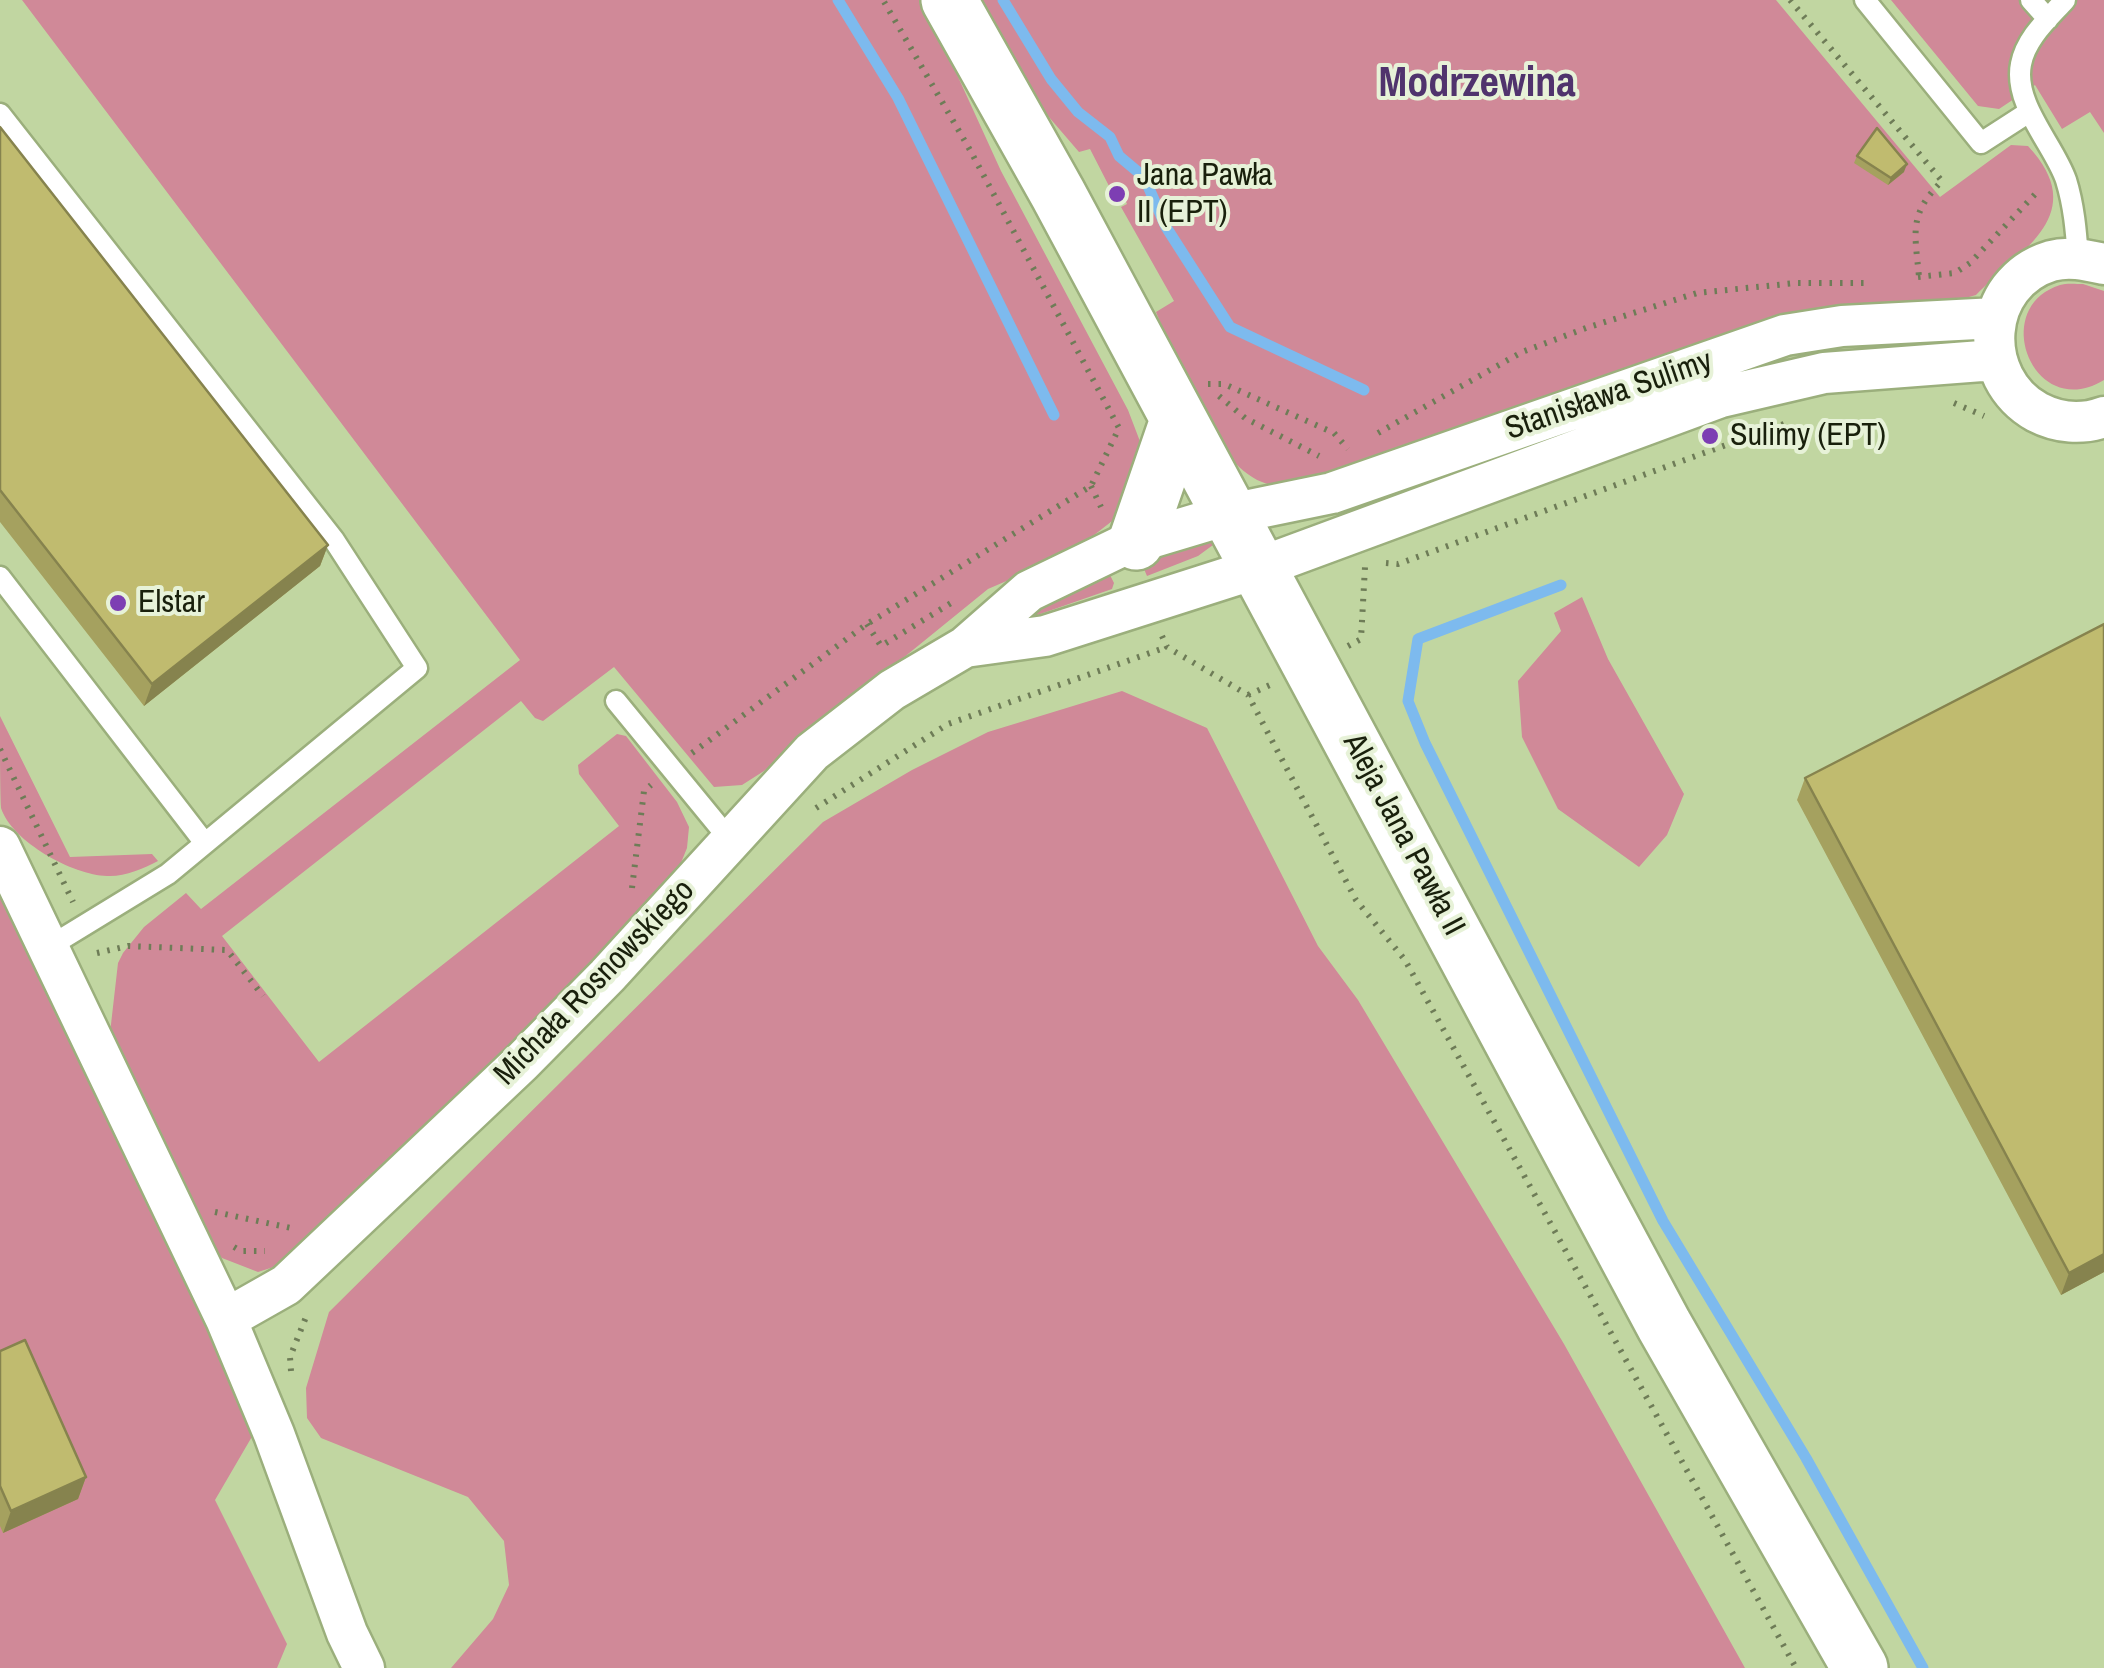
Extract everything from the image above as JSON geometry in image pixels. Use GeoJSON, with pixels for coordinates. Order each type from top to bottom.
{"type":"FeatureCollection","features":[{"type":"Feature","properties":{"kind":"street","name":"Aleja Jana Pawła II"},"geometry":{"type":"LineString","coordinates":[[949,0],[1058,194],[1192,402],[1230,514],[1258,568],[1664,1324],[1860,1668]]}},
{"type":"Feature","properties":{"kind":"street"},"geometry":{"type":"LineString","coordinates":[[2091,261],[2050,262],[2026,274],[2007,293],[1992,339],[1995,360],[2006,384],[2024,404],[2047,417],[2073,422],[2104,416]]}},
{"type":"Feature","properties":{"kind":"street","name":"Stanisława Sulimy"},"geometry":{"type":"LineString","coordinates":[[1230,514],[1332,492],[1786,335],[1842,326],[1996,318]]}},
{"type":"Feature","properties":{"kind":"street","name":"Stanisława Sulimy"},"geometry":{"type":"LineString","coordinates":[[1258,568],[1721,397],[1824,373],[1995,360]]}},
{"type":"Feature","properties":{"kind":"street"},"geometry":{"type":"LineString","coordinates":[[1136,542],[1192,402]]}},
{"type":"Feature","properties":{"kind":"street","name":"Michała Rosnowskiego"},"geometry":{"type":"LineString","coordinates":[[226,1320],[286,1285],[507,1076],[607,976],[812,752],[892,690],[964,647],[1030,591],[1136,542],[1230,514]]}},
{"type":"Feature","properties":{"kind":"street","name":"Michała Rosnowskiego"},"geometry":{"type":"LineString","coordinates":[[964,647],[1045,636],[1258,568]]}},
{"type":"Feature","properties":{"kind":"street"},"geometry":{"type":"LineString","coordinates":[[3,862],[226,1320],[274,1434],[347,1634],[364,1668]]}},
{"type":"Feature","properties":{"kind":"lane"},"geometry":{"type":"LineString","coordinates":[[1865,0],[1981,143],[2029,112]]}},
{"type":"Feature","properties":{"kind":"lane"},"geometry":{"type":"LineString","coordinates":[[2032,0],[2048,20]]}},
{"type":"Feature","properties":{"kind":"lane"},"geometry":{"type":"LineString","coordinates":[[2065,0],[2029,40],[2020,67],[2029,112],[2064,176],[2091,261]]}},
{"type":"Feature","properties":{"kind":"lane"},"geometry":{"type":"LineString","coordinates":[[0,114],[334,540],[417,668],[168,874],[48,948]]}},
{"type":"Feature","properties":{"kind":"lane"},"geometry":{"type":"LineString","coordinates":[[0,578],[204,842]]}},
{"type":"Feature","properties":{"kind":"lane"},"geometry":{"type":"LineString","coordinates":[[616,700],[730,840]]}},
{"type":"Feature","properties":{"kind":"path"},"geometry":{"type":"LineString","coordinates":[[621,900],[634,886],[644,790],[867,624],[1092,486],[1119,428],[970,150],[882,0]]}},
{"type":"Feature","properties":{"kind":"path"},"geometry":{"type":"LineString","coordinates":[[1790,0],[1942,181],[1917,214],[1918,277]]}},
{"type":"Feature","properties":{"kind":"path"},"geometry":{"type":"LineString","coordinates":[[1909,282],[1918,277],[1955,274],[1970,264],[2038,190],[2064,176]]}},
{"type":"Feature","properties":{"kind":"path"},"geometry":{"type":"LineString","coordinates":[[1369,438],[1522,352],[1696,293],[1796,283],[1871,283]]}},
{"type":"Feature","properties":{"kind":"path"},"geometry":{"type":"LineString","coordinates":[[1192,402],[1224,384],[1334,433],[1349,450]]}},
{"type":"Feature","properties":{"kind":"path"},"geometry":{"type":"LineString","coordinates":[[1192,402],[1244,418],[1323,459]]}},
{"type":"Feature","properties":{"kind":"path"},"geometry":{"type":"LineString","coordinates":[[1365,562],[1398,564],[1792,421]]}},
{"type":"Feature","properties":{"kind":"path"},"geometry":{"type":"LineString","coordinates":[[1336,454],[1359,444]]}},
{"type":"Feature","properties":{"kind":"path"},"geometry":{"type":"LineString","coordinates":[[810,812],[948,724],[1167,647],[1248,695],[1356,900],[1405,960],[1796,1668]]}},
{"type":"Feature","properties":{"kind":"path"},"geometry":{"type":"LineString","coordinates":[[0,749],[9,766],[0,771]]}},
{"type":"Feature","properties":{"kind":"path"},"geometry":{"type":"LineString","coordinates":[[97,952],[128,946],[227,950],[262,996]]}},
{"type":"Feature","properties":{"kind":"path"},"geometry":{"type":"LineString","coordinates":[[220,1226],[213,1211],[292,1228],[282,1238]]}},
{"type":"Feature","properties":{"kind":"path"},"geometry":{"type":"LineString","coordinates":[[226,1242],[241,1251],[260,1253],[271,1249]]}},
{"type":"Feature","properties":{"kind":"path"},"geometry":{"type":"LineString","coordinates":[[292,1384],[290,1357],[316,1303]]}},
{"type":"Feature","properties":{"kind":"shaded area"},"geometry":{"type":"Polygon","coordinates":[[[22,0],[923,0],[1001,171],[1128,410],[1141,444],[1125,511],[1071,553],[988,589],[742,785],[714,787],[614,667],[543,721],[535,718],[521,701],[222,936],[319,1062],[619,826],[579,774],[578,765],[617,734],[626,736],[677,802],[689,827],[687,848],[676,875],[638,921],[487,1072],[283,1264],[258,1272],[222,1258],[207,1246],[110,1033],[118,963],[144,927],[186,893],[201,909],[520,660],[22,0]]]}},
{"type":"Feature","properties":{"kind":"shaded area"},"geometry":{"type":"Polygon","coordinates":[[[976,0],[1776,0],[1940,197],[2011,145],[2028,146],[2046,170],[2053,192],[2051,211],[2029,246],[1976,295],[1309,487],[1273,485],[1244,471],[1227,454],[1198,408],[1156,312],[1174,301],[1121,207],[1127,204],[1118,184],[1109,186],[1090,149],[1079,152],[1042,109],[976,0]]]}},
{"type":"Feature","properties":{"kind":"shaded area"},"geometry":{"type":"Polygon","coordinates":[[[1891,0],[2104,0],[2104,133],[2090,112],[2062,129],[2035,85],[1999,109],[1978,106],[1891,0]]]}},
{"type":"Feature","properties":{"kind":"shaded area"},"geometry":{"type":"Polygon","coordinates":[[[2083,284],[2104,291],[2104,380],[2079,389],[2057,387],[2040,375],[2029,357],[2024,337],[2027,316],[2038,297],[2060,285],[2083,284]]]}},
{"type":"Feature","properties":{"kind":"shaded area"},"geometry":{"type":"Polygon","coordinates":[[[1212,540],[1213,545],[1198,556],[1147,576],[1138,555],[1212,540]]]}},
{"type":"Feature","properties":{"kind":"shaded area"},"geometry":{"type":"Polygon","coordinates":[[[1107,569],[1114,583],[1112,589],[1000,628],[1107,569]]]}},
{"type":"Feature","properties":{"kind":"shaded area"},"geometry":{"type":"Polygon","coordinates":[[[1582,597],[1608,659],[1684,794],[1667,835],[1639,867],[1558,809],[1522,737],[1518,681],[1561,631],[1554,613],[1582,597]]]}},
{"type":"Feature","properties":{"kind":"shaded area"},"geometry":{"type":"Polygon","coordinates":[[[1122,691],[1207,728],[1318,946],[1358,1000],[1564,1344],[1745,1668],[451,1668],[493,1619],[509,1585],[504,1541],[468,1497],[321,1438],[307,1418],[306,1388],[329,1312],[823,822],[912,770],[988,732],[1122,691]]]}},
{"type":"Feature","properties":{"kind":"shaded area"},"geometry":{"type":"Polygon","coordinates":[[[0,716],[70,857],[152,854],[158,861],[120,875],[93,874],[61,863],[17,833],[1,808],[0,716]]]}},
{"type":"Feature","properties":{"kind":"shaded area"},"geometry":{"type":"Polygon","coordinates":[[[0,881],[257,1428],[215,1500],[287,1644],[277,1668],[0,1668],[0,881]]]}},
{"type":"Feature","properties":{"kind":"building"},"geometry":{"type":"Polygon","coordinates":[[[0,127],[328,545],[152,684],[0,490],[0,127]]]}},
{"type":"Feature","properties":{"kind":"building"},"geometry":{"type":"Polygon","coordinates":[[[1877,128],[1907,164],[1891,178],[1857,156],[1877,128]]]}},
{"type":"Feature","properties":{"kind":"building"},"geometry":{"type":"Polygon","coordinates":[[[2104,624],[2104,1254],[2069,1273],[1805,778],[2104,624]]]}},
{"type":"Feature","properties":{"kind":"building"},"geometry":{"type":"Polygon","coordinates":[[[25,1340],[86,1477],[11,1511],[0,1486],[0,1351],[25,1340]]]}},
{"type":"Feature","properties":{"kind":"waterway"},"geometry":{"type":"LineString","coordinates":[[838,0],[898,98],[1054,415]]}},
{"type":"Feature","properties":{"kind":"waterway"},"geometry":{"type":"LineString","coordinates":[[1003,0],[1051,79],[1078,112],[1110,137],[1119,156],[1144,177],[1166,227],[1230,327],[1364,390]]}},
{"type":"Feature","properties":{"kind":"waterway"},"geometry":{"type":"LineString","coordinates":[[1561,585],[1418,639],[1408,701],[1425,743],[1663,1221],[1806,1458],[1923,1668]]}},
{"type":"Feature","properties":{"kind":"place","name":"Jana Pawła II (EPT)"},"geometry":{"type":"Point","coordinates":[1117,194]}},
{"type":"Feature","properties":{"kind":"place","name":"Sulimy (EPT)"},"geometry":{"type":"Point","coordinates":[1710,436]}},
{"type":"Feature","properties":{"kind":"place","name":"Elstar"},"geometry":{"type":"Point","coordinates":[118,603]}},
{"type":"Feature","properties":{"kind":"district","name":"Modrzewina"},"geometry":{"type":"Point","coordinates":[1477,85]}}]}
